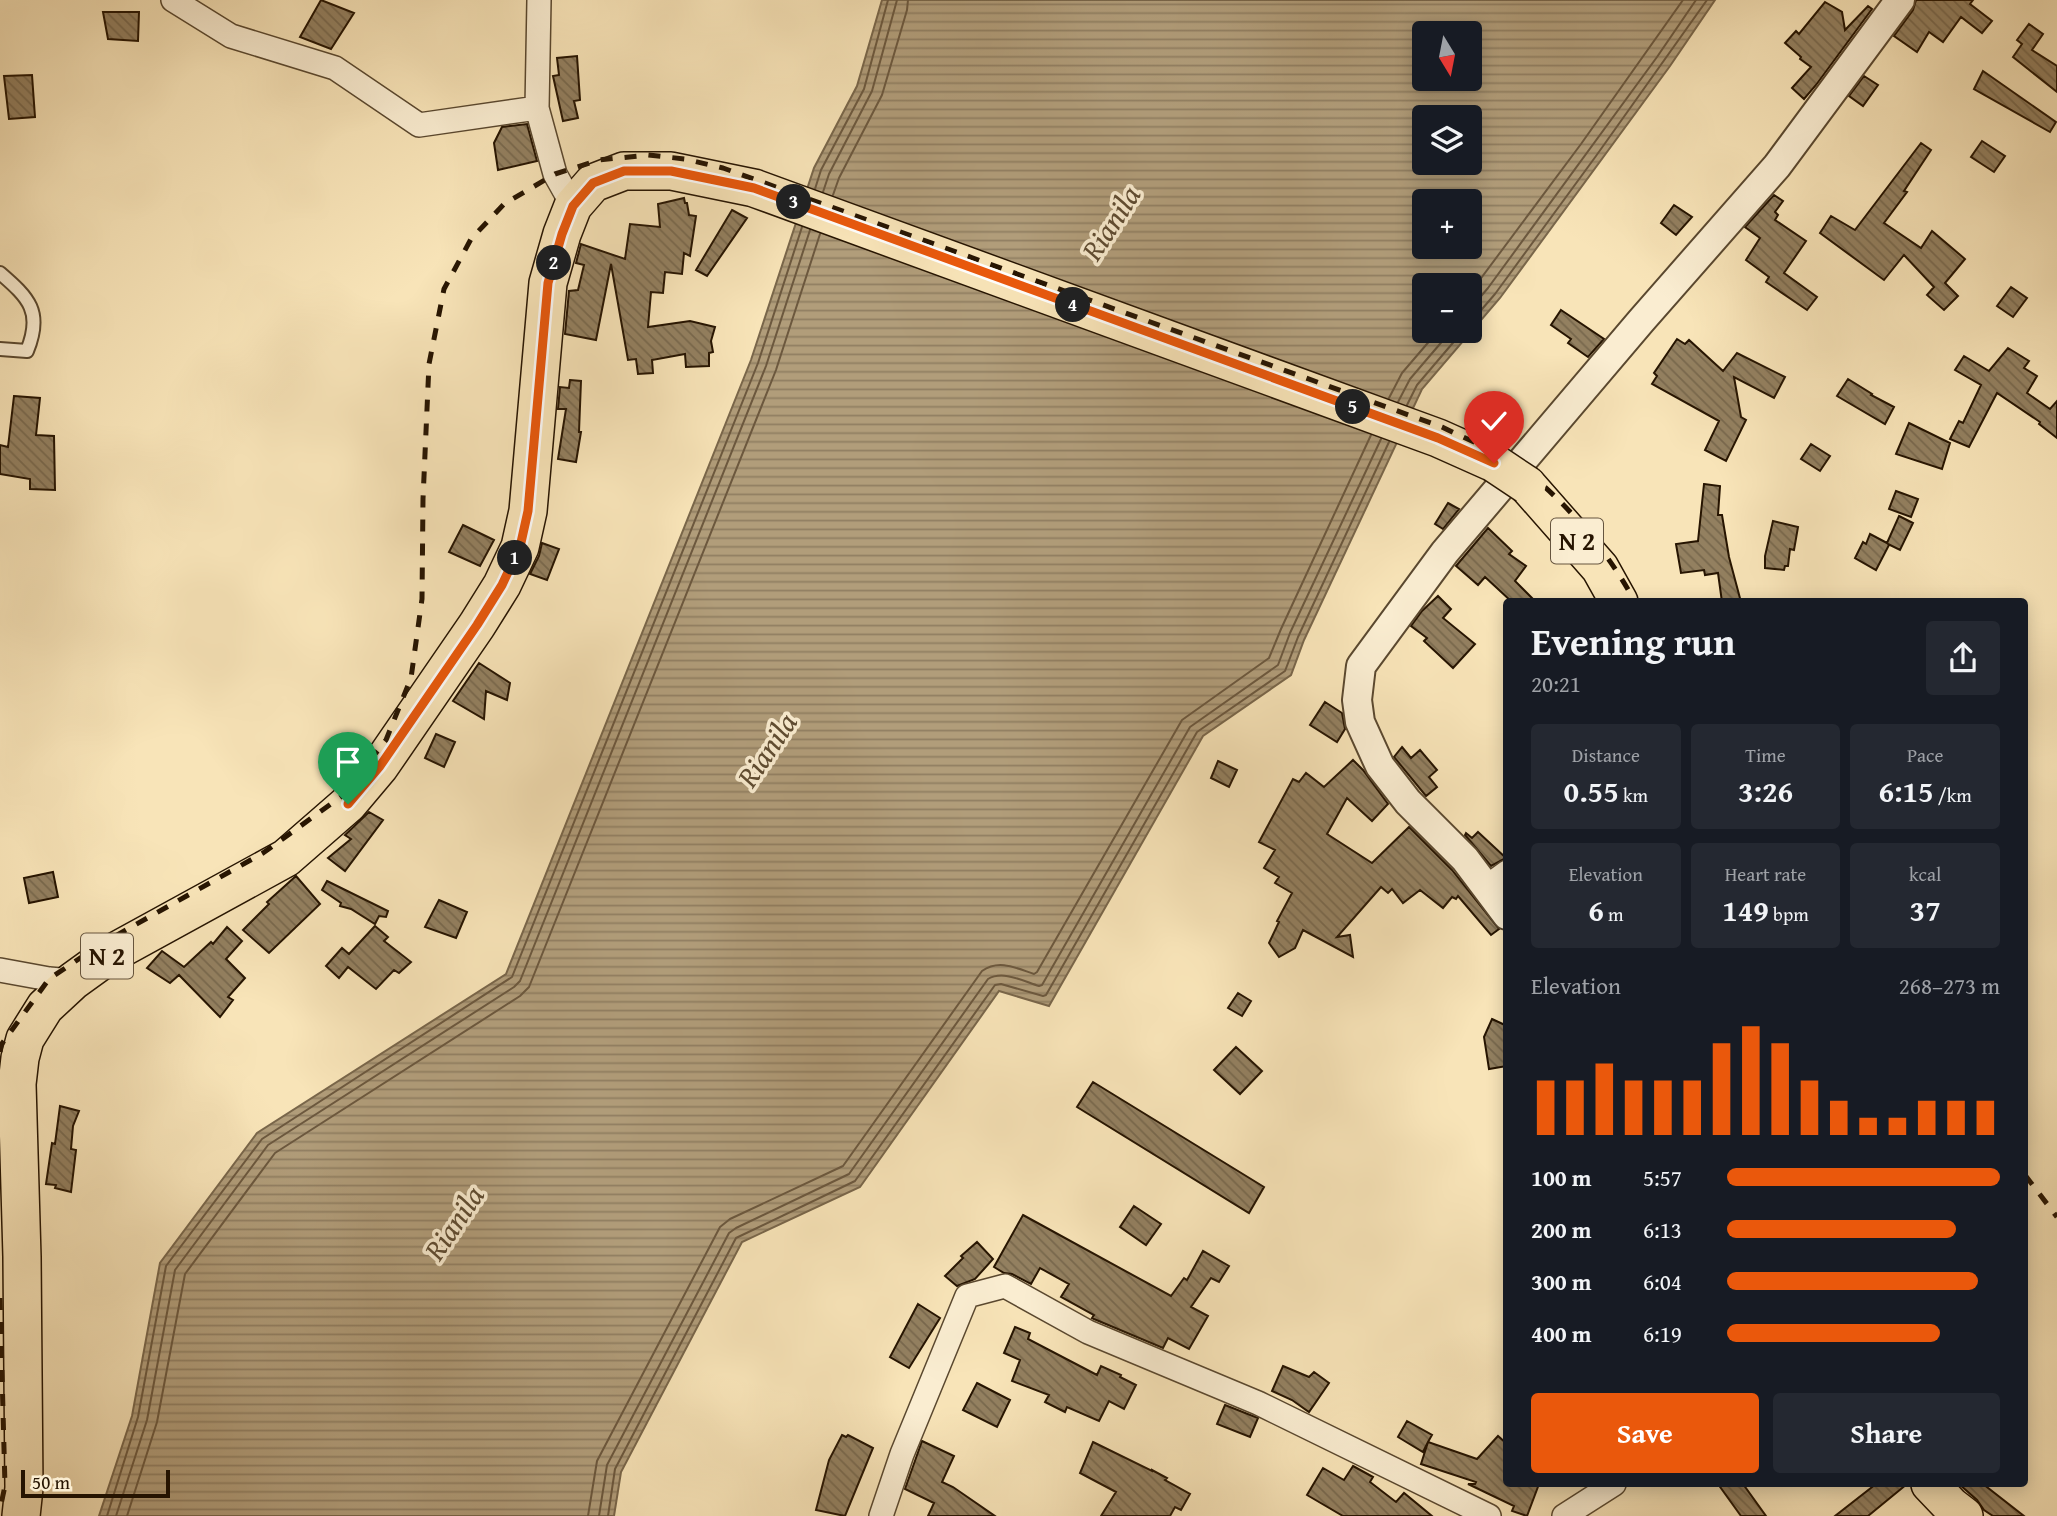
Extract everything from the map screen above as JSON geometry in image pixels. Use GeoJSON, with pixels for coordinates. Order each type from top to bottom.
{"type":"FeatureCollection","features":[{"type":"Feature","properties":{"kind":"main road","name":"N 2"},"geometry":{"type":"LineString","coordinates":[[21,1516],[24,1488],[22,1257],[17,1084],[25,1039],[45,1007],[73,981],[109,955],[286,858],[318,832],[348,804],[380,766],[477,625],[502,585],[520,547],[528,511],[548,283],[573,206],[593,183],[624,171],[671,171],[754,188],[1438,438],[1494,463],[1527,485],[1600,568],[1617,598]]}},
{"type":"Feature","properties":{"kind":"main road"},"geometry":{"type":"LineString","coordinates":[[1933,1487],[1964,1516]]}},
{"type":"Feature","properties":{"kind":"street"},"geometry":{"type":"LineString","coordinates":[[173,0],[231,36],[335,68],[419,125],[537,108]]}},
{"type":"Feature","properties":{"kind":"street"},"geometry":{"type":"LineString","coordinates":[[539,0],[537,108],[555,174],[573,206]]}},
{"type":"Feature","properties":{"kind":"street"},"geometry":{"type":"LineString","coordinates":[[1503,902],[1496,880],[1465,859],[1408,802],[1380,766],[1360,722],[1357,699],[1361,666],[1445,552],[1777,166],[1900,0]]}},
{"type":"Feature","properties":{"kind":"street"},"geometry":{"type":"LineString","coordinates":[[0,970],[73,981]]}},
{"type":"Feature","properties":{"kind":"street"},"geometry":{"type":"LineString","coordinates":[[881,1516],[902,1454],[967,1296],[1005,1286],[1088,1332],[1258,1403],[1489,1516]]}},
{"type":"Feature","properties":{"kind":"street"},"geometry":{"type":"LineString","coordinates":[[1564,1516],[1609,1487]]}},
{"type":"Feature","properties":{"kind":"lane"},"geometry":{"type":"LineString","coordinates":[[0,273],[31,304],[34,333],[27,351],[0,349]]}},
{"type":"Feature","properties":{"kind":"water","name":"Rianila"},"geometry":{"type":"Polygon","coordinates":[[[882,0],[1715,0],[1670,66],[1482,319],[1482,273],[1412,273],[1412,343],[1461,343],[1422,389],[1304,640],[1291,675],[1203,736],[1049,1006],[999,991],[860,1187],[742,1242],[621,1472],[614,1516],[99,1516],[132,1416],[160,1263],[257,1133],[506,974],[751,360],[814,168],[857,86],[882,0]]]}},
{"type":"Feature","properties":{"kind":"building"},"geometry":{"type":"Polygon","coordinates":[[[321,0],[354,13],[331,49],[300,37],[321,0]]]}},
{"type":"Feature","properties":{"kind":"building"},"geometry":{"type":"Polygon","coordinates":[[[1916,0],[1973,0],[1970,4],[1992,21],[1982,33],[1961,17],[1943,42],[1929,32],[1917,52],[1894,36],[1913,10],[1916,0]]]}},
{"type":"Feature","properties":{"kind":"building"},"geometry":{"type":"Polygon","coordinates":[[[1825,2],[1842,12],[1845,30],[1868,6],[1872,9],[1804,99],[1792,88],[1811,67],[1785,43],[1796,31],[1799,34],[1825,2]]]}},
{"type":"Feature","properties":{"kind":"building"},"geometry":{"type":"Polygon","coordinates":[[[103,12],[139,12],[138,41],[108,39],[103,12]]]}},
{"type":"Feature","properties":{"kind":"building"},"geometry":{"type":"Polygon","coordinates":[[[2029,24],[2043,34],[2032,50],[2057,66],[2057,92],[2013,57],[2022,44],[2017,40],[2029,24]]]}},
{"type":"Feature","properties":{"kind":"building"},"geometry":{"type":"Polygon","coordinates":[[[577,56],[580,100],[574,101],[578,118],[563,121],[553,76],[559,75],[557,58],[577,56]]]}},
{"type":"Feature","properties":{"kind":"building"},"geometry":{"type":"Polygon","coordinates":[[[1983,71],[2056,122],[2050,132],[1974,89],[1983,71]]]}},
{"type":"Feature","properties":{"kind":"building"},"geometry":{"type":"Polygon","coordinates":[[[32,75],[35,117],[9,119],[4,76],[32,75]]]}},
{"type":"Feature","properties":{"kind":"building"},"geometry":{"type":"Polygon","coordinates":[[[1864,76],[1878,85],[1863,106],[1849,96],[1864,76]]]}},
{"type":"Feature","properties":{"kind":"building"},"geometry":{"type":"Polygon","coordinates":[[[527,124],[537,161],[498,170],[494,143],[502,127],[527,124]]]}},
{"type":"Feature","properties":{"kind":"building"},"geometry":{"type":"Polygon","coordinates":[[[1982,141],[2005,156],[1994,172],[1971,157],[1982,141]]]}},
{"type":"Feature","properties":{"kind":"building"},"geometry":{"type":"Polygon","coordinates":[[[1921,143],[1931,150],[1904,191],[1907,192],[1884,223],[1921,248],[1932,231],[1965,259],[1945,283],[1958,296],[1944,310],[1927,295],[1934,287],[1904,255],[1884,280],[1820,233],[1831,216],[1855,230],[1921,143]]]}},
{"type":"Feature","properties":{"kind":"building"},"geometry":{"type":"Polygon","coordinates":[[[1774,195],[1783,201],[1775,212],[1778,215],[1775,220],[1806,241],[1784,273],[1817,297],[1807,310],[1766,282],[1769,277],[1746,260],[1760,238],[1745,227],[1774,195]]]}},
{"type":"Feature","properties":{"kind":"building"},"geometry":{"type":"Polygon","coordinates":[[[684,198],[689,215],[696,216],[690,256],[684,253],[682,274],[665,272],[663,293],[651,292],[648,327],[690,321],[715,327],[711,341],[713,352],[709,353],[709,366],[686,367],[685,354],[652,360],[653,373],[638,374],[636,359],[628,360],[611,264],[596,340],[565,334],[569,291],[578,290],[584,265],[576,263],[581,244],[625,259],[630,224],[660,227],[658,204],[684,198]]]}},
{"type":"Feature","properties":{"kind":"building"},"geometry":{"type":"Polygon","coordinates":[[[1674,205],[1692,217],[1676,235],[1661,223],[1674,205]]]}},
{"type":"Feature","properties":{"kind":"building"},"geometry":{"type":"Polygon","coordinates":[[[732,210],[747,218],[707,276],[696,270],[732,210]]]}},
{"type":"Feature","properties":{"kind":"building"},"geometry":{"type":"Polygon","coordinates":[[[2011,287],[2027,298],[2013,317],[1997,306],[2011,287]]]}},
{"type":"Feature","properties":{"kind":"building"},"geometry":{"type":"Polygon","coordinates":[[[1561,310],[1604,339],[1588,357],[1568,343],[1571,339],[1551,325],[1561,310]]]}},
{"type":"Feature","properties":{"kind":"building"},"geometry":{"type":"Polygon","coordinates":[[[1677,339],[1685,344],[1689,340],[1723,371],[1737,353],[1785,377],[1774,398],[1734,377],[1741,417],[1746,420],[1726,461],[1705,450],[1719,421],[1652,384],[1657,376],[1654,373],[1677,339]]]}},
{"type":"Feature","properties":{"kind":"building"},"geometry":{"type":"Polygon","coordinates":[[[2008,348],[2029,361],[2024,368],[2037,376],[2027,393],[2050,409],[2057,401],[2057,438],[2039,424],[2040,422],[1997,393],[1969,447],[1950,439],[1959,421],[1963,423],[1981,385],[1955,370],[1964,356],[1989,371],[2008,348]]]}},
{"type":"Feature","properties":{"kind":"building"},"geometry":{"type":"Polygon","coordinates":[[[1848,379],[1894,407],[1885,424],[1837,396],[1848,379]]]}},
{"type":"Feature","properties":{"kind":"building"},"geometry":{"type":"Polygon","coordinates":[[[570,380],[581,381],[581,432],[576,462],[558,459],[566,409],[558,409],[560,387],[569,388],[570,380]]]}},
{"type":"Feature","properties":{"kind":"building"},"geometry":{"type":"Polygon","coordinates":[[[14,396],[40,398],[36,435],[54,436],[55,490],[30,489],[30,479],[0,474],[0,445],[8,447],[14,396]]]}},
{"type":"Feature","properties":{"kind":"building"},"geometry":{"type":"Polygon","coordinates":[[[1909,423],[1950,443],[1942,469],[1896,454],[1909,423]]]}},
{"type":"Feature","properties":{"kind":"building"},"geometry":{"type":"Polygon","coordinates":[[[1811,444],[1830,456],[1820,471],[1801,459],[1811,444]]]}},
{"type":"Feature","properties":{"kind":"building"},"geometry":{"type":"Polygon","coordinates":[[[1704,484],[1720,486],[1718,515],[1722,515],[1740,598],[1721,598],[1718,573],[1705,575],[1704,570],[1681,573],[1676,544],[1698,541],[1704,484]]]}},
{"type":"Feature","properties":{"kind":"building"},"geometry":{"type":"Polygon","coordinates":[[[1896,491],[1918,499],[1911,517],[1889,509],[1896,491]]]}},
{"type":"Feature","properties":{"kind":"building"},"geometry":{"type":"Polygon","coordinates":[[[1448,503],[1459,509],[1443,529],[1435,524],[1448,503]]]}},
{"type":"Feature","properties":{"kind":"building"},"geometry":{"type":"Polygon","coordinates":[[[1899,516],[1913,523],[1900,550],[1888,544],[1876,570],[1855,558],[1870,534],[1887,543],[1899,516]]]}},
{"type":"Feature","properties":{"kind":"building"},"geometry":{"type":"Polygon","coordinates":[[[1773,521],[1798,527],[1794,550],[1790,549],[1788,566],[1785,566],[1784,570],[1765,568],[1773,521]]]}},
{"type":"Feature","properties":{"kind":"building"},"geometry":{"type":"Polygon","coordinates":[[[463,525],[494,540],[480,566],[449,552],[463,525]]]}},
{"type":"Feature","properties":{"kind":"building"},"geometry":{"type":"Polygon","coordinates":[[[1488,528],[1512,551],[1509,554],[1526,566],[1515,581],[1532,598],[1508,598],[1485,577],[1478,585],[1456,566],[1488,528]]]}},
{"type":"Feature","properties":{"kind":"building"},"geometry":{"type":"Polygon","coordinates":[[[542,543],[559,549],[547,580],[530,574],[542,543]]]}},
{"type":"Feature","properties":{"kind":"building"},"geometry":{"type":"Polygon","coordinates":[[[1438,596],[1451,609],[1443,618],[1475,644],[1453,668],[1424,641],[1427,638],[1411,626],[1438,596]]]}},
{"type":"Feature","properties":{"kind":"building"},"geometry":{"type":"Polygon","coordinates":[[[479,663],[510,683],[507,700],[486,691],[484,719],[453,701],[479,663]]]}},
{"type":"Feature","properties":{"kind":"building"},"geometry":{"type":"Polygon","coordinates":[[[1325,702],[1342,713],[1345,729],[1337,742],[1310,725],[1325,702]]]}},
{"type":"Feature","properties":{"kind":"building"},"geometry":{"type":"Polygon","coordinates":[[[436,734],[455,742],[444,767],[425,758],[436,734]]]}},
{"type":"Feature","properties":{"kind":"building"},"geometry":{"type":"Polygon","coordinates":[[[1402,747],[1411,758],[1420,750],[1437,770],[1429,777],[1437,787],[1426,796],[1394,757],[1402,747]]]}},
{"type":"Feature","properties":{"kind":"building"},"geometry":{"type":"Polygon","coordinates":[[[1353,760],[1388,804],[1372,821],[1347,798],[1327,834],[1372,863],[1409,827],[1452,870],[1499,929],[1491,935],[1458,896],[1456,899],[1452,897],[1443,908],[1420,890],[1403,903],[1392,889],[1388,893],[1381,887],[1337,937],[1350,935],[1353,957],[1303,930],[1295,948],[1279,957],[1269,943],[1292,893],[1275,883],[1279,877],[1264,868],[1275,850],[1259,842],[1293,779],[1299,782],[1306,773],[1324,787],[1353,760]]]}},
{"type":"Feature","properties":{"kind":"building"},"geometry":{"type":"Polygon","coordinates":[[[1218,761],[1237,770],[1229,787],[1211,778],[1218,761]]]}},
{"type":"Feature","properties":{"kind":"building"},"geometry":{"type":"Polygon","coordinates":[[[369,812],[383,820],[345,871],[328,858],[351,839],[345,835],[369,812]]]}},
{"type":"Feature","properties":{"kind":"building"},"geometry":{"type":"Polygon","coordinates":[[[1478,832],[1503,855],[1503,860],[1491,866],[1466,833],[1472,838],[1478,832]]]}},
{"type":"Feature","properties":{"kind":"building"},"geometry":{"type":"Polygon","coordinates":[[[53,872],[58,897],[29,903],[24,878],[53,872]]]}},
{"type":"Feature","properties":{"kind":"building"},"geometry":{"type":"Polygon","coordinates":[[[296,876],[320,904],[269,953],[243,930],[269,904],[267,902],[296,876]]]}},
{"type":"Feature","properties":{"kind":"building"},"geometry":{"type":"Polygon","coordinates":[[[327,881],[388,911],[386,917],[379,916],[375,924],[351,909],[340,906],[341,903],[322,890],[327,881]]]}},
{"type":"Feature","properties":{"kind":"building"},"geometry":{"type":"Polygon","coordinates":[[[439,900],[467,912],[456,938],[425,927],[439,900]]]}},
{"type":"Feature","properties":{"kind":"building"},"geometry":{"type":"Polygon","coordinates":[[[375,926],[388,937],[384,941],[411,962],[399,973],[394,970],[376,989],[348,967],[339,978],[326,966],[342,948],[349,954],[375,926]]]}},
{"type":"Feature","properties":{"kind":"building"},"geometry":{"type":"Polygon","coordinates":[[[227,927],[242,941],[226,959],[245,978],[228,997],[233,1000],[220,1017],[179,975],[170,983],[147,968],[162,951],[184,967],[211,942],[213,944],[227,927]]]}},
{"type":"Feature","properties":{"kind":"building"},"geometry":{"type":"Polygon","coordinates":[[[1238,993],[1251,1001],[1242,1016],[1228,1008],[1238,993]]]}},
{"type":"Feature","properties":{"kind":"building"},"geometry":{"type":"Polygon","coordinates":[[[1492,1019],[1503,1024],[1503,1067],[1489,1069],[1484,1037],[1492,1019]]]}},
{"type":"Feature","properties":{"kind":"building"},"geometry":{"type":"Polygon","coordinates":[[[1236,1047],[1262,1071],[1240,1094],[1214,1070],[1236,1047]]]}},
{"type":"Feature","properties":{"kind":"building"},"geometry":{"type":"Polygon","coordinates":[[[1093,1082],[1264,1187],[1249,1213],[1077,1107],[1093,1082]]]}},
{"type":"Feature","properties":{"kind":"building"},"geometry":{"type":"Polygon","coordinates":[[[60,1106],[79,1111],[73,1126],[71,1149],[76,1150],[71,1192],[46,1184],[60,1106]]]}},
{"type":"Feature","properties":{"kind":"building"},"geometry":{"type":"Polygon","coordinates":[[[1134,1206],[1161,1224],[1146,1245],[1120,1227],[1134,1206]]]}},
{"type":"Feature","properties":{"kind":"building"},"geometry":{"type":"Polygon","coordinates":[[[1023,1215],[1171,1296],[1184,1278],[1187,1280],[1203,1251],[1229,1266],[1219,1282],[1211,1278],[1191,1307],[1208,1316],[1189,1349],[1168,1338],[1163,1348],[1092,1318],[1094,1315],[1061,1297],[1069,1284],[1040,1268],[1031,1284],[994,1267],[1023,1215]]]}},
{"type":"Feature","properties":{"kind":"building"},"geometry":{"type":"Polygon","coordinates":[[[977,1242],[993,1259],[975,1279],[957,1286],[945,1276],[977,1242]]]}},
{"type":"Feature","properties":{"kind":"building"},"geometry":{"type":"Polygon","coordinates":[[[918,1304],[940,1318],[909,1368],[890,1357],[918,1304]]]}},
{"type":"Feature","properties":{"kind":"building"},"geometry":{"type":"Polygon","coordinates":[[[1015,1327],[1030,1333],[1028,1339],[1097,1375],[1101,1366],[1136,1385],[1124,1409],[1109,1401],[1099,1421],[1067,1407],[1065,1412],[1045,1402],[1049,1395],[1012,1381],[1020,1360],[1004,1353],[1015,1327]]]}},
{"type":"Feature","properties":{"kind":"building"},"geometry":{"type":"Polygon","coordinates":[[[1283,1366],[1309,1377],[1314,1372],[1329,1383],[1309,1412],[1272,1391],[1283,1366]]]}},
{"type":"Feature","properties":{"kind":"building"},"geometry":{"type":"Polygon","coordinates":[[[977,1383],[1010,1400],[997,1427],[963,1410],[977,1383]]]}},
{"type":"Feature","properties":{"kind":"building"},"geometry":{"type":"Polygon","coordinates":[[[1225,1405],[1258,1418],[1250,1437],[1217,1424],[1225,1405]]]}},
{"type":"Feature","properties":{"kind":"building"},"geometry":{"type":"Polygon","coordinates":[[[1407,1421],[1432,1435],[1423,1452],[1398,1437],[1407,1421]]]}},
{"type":"Feature","properties":{"kind":"building"},"geometry":{"type":"Polygon","coordinates":[[[842,1435],[848,1435],[873,1448],[845,1516],[816,1510],[829,1460],[842,1435]]]}},
{"type":"Feature","properties":{"kind":"building"},"geometry":{"type":"Polygon","coordinates":[[[1498,1436],[1503,1440],[1503,1487],[1538,1487],[1527,1516],[1512,1511],[1514,1506],[1468,1484],[1476,1482],[1421,1464],[1428,1442],[1477,1459],[1498,1436]]]}},
{"type":"Feature","properties":{"kind":"building"},"geometry":{"type":"Polygon","coordinates":[[[922,1441],[954,1456],[942,1482],[995,1516],[928,1516],[934,1503],[905,1489],[922,1441]]]}},
{"type":"Feature","properties":{"kind":"building"},"geometry":{"type":"Polygon","coordinates":[[[1093,1442],[1167,1478],[1165,1480],[1190,1494],[1181,1510],[1175,1507],[1170,1516],[1101,1516],[1116,1492],[1080,1473],[1093,1442]]]}},
{"type":"Feature","properties":{"kind":"building"},"geometry":{"type":"Polygon","coordinates":[[[1353,1466],[1373,1477],[1370,1482],[1396,1502],[1404,1493],[1432,1516],[1343,1516],[1307,1495],[1323,1468],[1344,1480],[1353,1466]]]}},
{"type":"Feature","properties":{"kind":"building"},"geometry":{"type":"Polygon","coordinates":[[[1720,1487],[1745,1487],[1766,1516],[1741,1516],[1720,1487]]]}},
{"type":"Feature","properties":{"kind":"building"},"geometry":{"type":"Polygon","coordinates":[[[1872,1487],[1903,1487],[1868,1516],[1835,1516],[1872,1487]]]}},
{"type":"Feature","properties":{"kind":"building"},"geometry":{"type":"Polygon","coordinates":[[[1962,1487],[1987,1487],[2024,1516],[1993,1516],[1984,1510],[1962,1487]]]}},
{"type":"Feature","properties":{"kind":"railway"},"geometry":{"type":"LineString","coordinates":[[0,1052],[1,1045],[49,979],[101,944],[263,853],[342,796],[386,740],[411,678],[422,599],[429,364],[444,289],[471,239],[504,204],[555,174],[599,160],[648,155],[685,159],[723,168],[1442,427],[1501,455],[1540,483],[1594,540],[1633,598]]}},
{"type":"Feature","properties":{"kind":"railway"},"geometry":{"type":"LineString","coordinates":[[2028,1179],[2057,1217]]}},
{"type":"Feature","properties":{"kind":"railway"},"geometry":{"type":"LineString","coordinates":[[0,1298],[5,1486],[0,1509]]}},
{"type":"Feature","properties":{"kind":"route"},"geometry":{"type":"LineString","coordinates":[[348,804],[380,766],[477,625],[502,585],[520,547],[528,511],[548,283],[573,206],[593,183],[624,171],[671,171],[754,188],[1438,438],[1494,463]]}}]}
